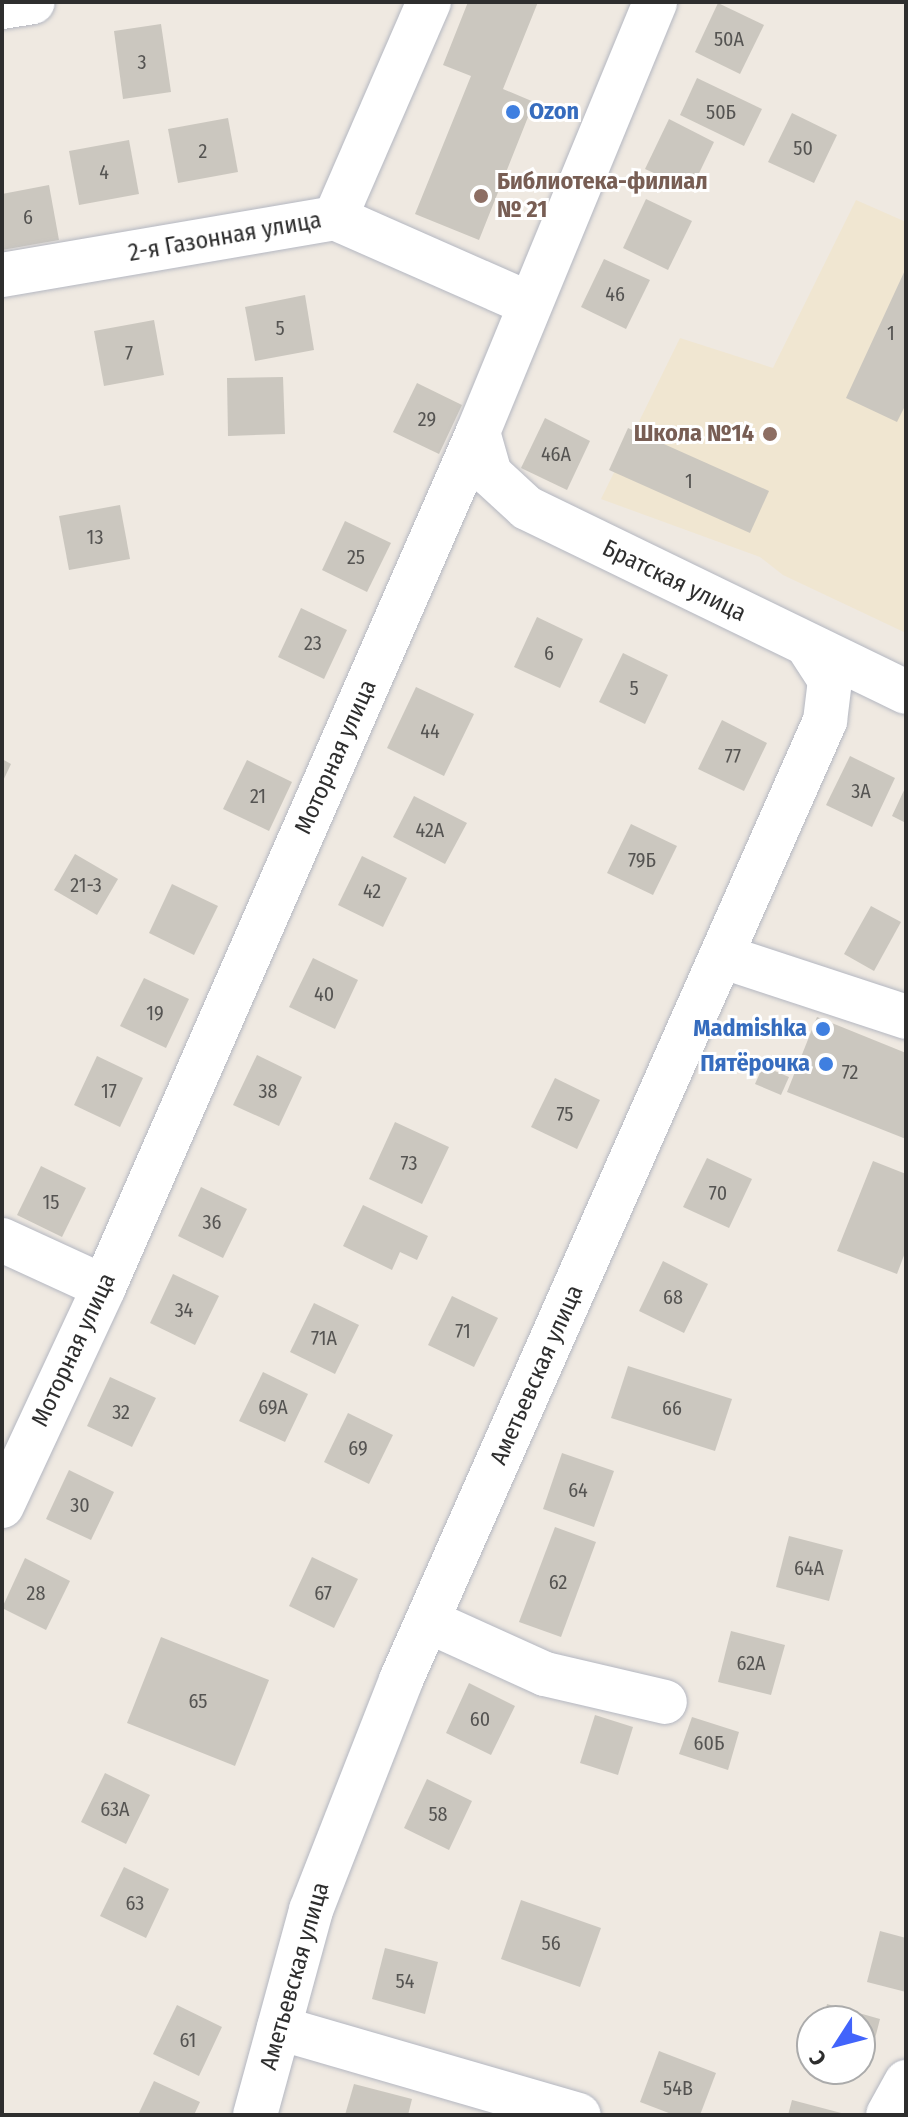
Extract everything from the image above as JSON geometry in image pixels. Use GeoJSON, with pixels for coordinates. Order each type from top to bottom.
{"type":"FeatureCollection","features":[{"type":"Feature","properties":{"kind":"street"},"geometry":{"type":"LineString","coordinates":[[2,7],[33,2]]}},
{"type":"Feature","properties":{"kind":"street"},"geometry":{"type":"LineString","coordinates":[[335,218],[429,2]]}},
{"type":"Feature","properties":{"kind":"street","name":"Моторная улица"},"geometry":{"type":"LineString","coordinates":[[2,1506],[104,1287],[478,432],[528,303],[655,2]]}},
{"type":"Feature","properties":{"kind":"street","name":"2-я Газонная улица"},"geometry":{"type":"LineString","coordinates":[[2,275],[335,218],[528,303]]}},
{"type":"Feature","properties":{"kind":"street","name":"Братская улица"},"geometry":{"type":"LineString","coordinates":[[478,432],[490,474],[527,508],[810,649],[906,692]]}},
{"type":"Feature","properties":{"kind":"street","name":"Аметьевская улица"},"geometry":{"type":"LineString","coordinates":[[255,2115],[311,1910],[428,1621],[724,957],[825,721],[830,680],[810,649]]}},
{"type":"Feature","properties":{"kind":"street"},"geometry":{"type":"LineString","coordinates":[[724,957],[906,1017]]}},
{"type":"Feature","properties":{"kind":"street"},"geometry":{"type":"LineString","coordinates":[[2,1240],[104,1287]]}},
{"type":"Feature","properties":{"kind":"street"},"geometry":{"type":"LineString","coordinates":[[428,1621],[545,1674],[665,1702]]}},
{"type":"Feature","properties":{"kind":"street"},"geometry":{"type":"LineString","coordinates":[[279,2028],[579,2115]]}},
{"type":"Feature","properties":{"kind":"street"},"geometry":{"type":"LineString","coordinates":[[888,2115],[906,2082]]}},
{"type":"Feature","properties":{"kind":"shaded area","name":"Школа №14"},"geometry":{"type":"Polygon","coordinates":[[[856,200],[906,222],[906,633],[783,575],[760,557],[601,499],[680,338],[773,368],[856,200]]]}},
{"type":"Feature","properties":{"kind":"building"},"geometry":{"type":"Polygon","coordinates":[[[468,2],[538,2],[503,89],[534,102],[479,240],[415,214],[471,76],[443,65],[468,2]]]}},
{"type":"Feature","properties":{"kind":"building"},"geometry":{"type":"Polygon","coordinates":[[[718,3],[764,25],[740,74],[695,52],[718,3]]]}},
{"type":"Feature","properties":{"kind":"building"},"geometry":{"type":"Polygon","coordinates":[[[161,24],[171,92],[123,99],[114,31],[161,24]]]}},
{"type":"Feature","properties":{"kind":"building"},"geometry":{"type":"Polygon","coordinates":[[[697,78],[762,109],[744,146],[680,115],[697,78]]]}},
{"type":"Feature","properties":{"kind":"building"},"geometry":{"type":"Polygon","coordinates":[[[792,113],[837,135],[814,183],[768,162],[792,113]]]}},
{"type":"Feature","properties":{"kind":"building"},"geometry":{"type":"Polygon","coordinates":[[[228,118],[238,172],[178,183],[168,129],[228,118]]]}},
{"type":"Feature","properties":{"kind":"building"},"geometry":{"type":"Polygon","coordinates":[[[669,119],[714,142],[691,190],[645,169],[669,119]]]}},
{"type":"Feature","properties":{"kind":"building"},"geometry":{"type":"Polygon","coordinates":[[[129,140],[139,194],[79,205],[69,151],[129,140]]]}},
{"type":"Feature","properties":{"kind":"building"},"geometry":{"type":"Polygon","coordinates":[[[49,185],[59,240],[2,250],[2,194],[49,185]]]}},
{"type":"Feature","properties":{"kind":"building"},"geometry":{"type":"Polygon","coordinates":[[[646,199],[692,221],[668,270],[623,248],[646,199]]]}},
{"type":"Feature","properties":{"kind":"building"},"geometry":{"type":"Polygon","coordinates":[[[604,259],[650,280],[626,329],[581,307],[604,259]]]}},
{"type":"Feature","properties":{"kind":"building"},"geometry":{"type":"Polygon","coordinates":[[[906,268],[906,404],[897,422],[846,398],[906,268]]]}},
{"type":"Feature","properties":{"kind":"building"},"geometry":{"type":"Polygon","coordinates":[[[305,295],[314,350],[255,361],[245,307],[305,295]]]}},
{"type":"Feature","properties":{"kind":"building"},"geometry":{"type":"Polygon","coordinates":[[[154,320],[164,375],[104,386],[94,331],[154,320]]]}},
{"type":"Feature","properties":{"kind":"building"},"geometry":{"type":"Polygon","coordinates":[[[283,377],[285,434],[228,436],[227,378],[283,377]]]}},
{"type":"Feature","properties":{"kind":"building"},"geometry":{"type":"Polygon","coordinates":[[[417,383],[462,405],[439,454],[393,432],[417,383]]]}},
{"type":"Feature","properties":{"kind":"building"},"geometry":{"type":"Polygon","coordinates":[[[545,418],[590,441],[567,490],[521,468],[545,418]]]}},
{"type":"Feature","properties":{"kind":"building"},"geometry":{"type":"Polygon","coordinates":[[[628,428],[769,491],[750,533],[609,470],[628,428]]]}},
{"type":"Feature","properties":{"kind":"building"},"geometry":{"type":"Polygon","coordinates":[[[120,505],[130,559],[69,570],[59,516],[120,505]]]}},
{"type":"Feature","properties":{"kind":"building"},"geometry":{"type":"Polygon","coordinates":[[[345,521],[391,543],[367,592],[322,570],[345,521]]]}},
{"type":"Feature","properties":{"kind":"building"},"geometry":{"type":"Polygon","coordinates":[[[301,608],[347,630],[324,679],[278,657],[301,608]]]}},
{"type":"Feature","properties":{"kind":"building"},"geometry":{"type":"Polygon","coordinates":[[[537,617],[583,639],[560,688],[514,667],[537,617]]]}},
{"type":"Feature","properties":{"kind":"building"},"geometry":{"type":"Polygon","coordinates":[[[623,653],[668,675],[645,724],[599,702],[623,653]]]}},
{"type":"Feature","properties":{"kind":"building"},"geometry":{"type":"Polygon","coordinates":[[[416,687],[474,714],[444,776],[387,748],[416,687]]]}},
{"type":"Feature","properties":{"kind":"building"},"geometry":{"type":"Polygon","coordinates":[[[722,720],[767,743],[744,791],[698,769],[722,720]]]}},
{"type":"Feature","properties":{"kind":"building"},"geometry":{"type":"Polygon","coordinates":[[[850,756],[895,778],[872,827],[826,805],[850,756]]]}},
{"type":"Feature","properties":{"kind":"building"},"geometry":{"type":"Polygon","coordinates":[[[2,759],[11,764],[2,783],[2,759]]]}},
{"type":"Feature","properties":{"kind":"building"},"geometry":{"type":"Polygon","coordinates":[[[247,760],[292,782],[269,831],[223,809],[247,760]]]}},
{"type":"Feature","properties":{"kind":"building"},"geometry":{"type":"Polygon","coordinates":[[[906,786],[906,823],[892,816],[906,786]]]}},
{"type":"Feature","properties":{"kind":"building"},"geometry":{"type":"Polygon","coordinates":[[[414,796],[467,823],[445,864],[393,837],[414,796]]]}},
{"type":"Feature","properties":{"kind":"building"},"geometry":{"type":"Polygon","coordinates":[[[631,824],[677,846],[653,895],[607,873],[631,824]]]}},
{"type":"Feature","properties":{"kind":"building"},"geometry":{"type":"Polygon","coordinates":[[[75,854],[118,879],[97,915],[54,890],[75,854]]]}},
{"type":"Feature","properties":{"kind":"building"},"geometry":{"type":"Polygon","coordinates":[[[362,856],[407,878],[383,927],[338,905],[362,856]]]}},
{"type":"Feature","properties":{"kind":"building"},"geometry":{"type":"Polygon","coordinates":[[[172,884],[218,906],[194,955],[149,933],[172,884]]]}},
{"type":"Feature","properties":{"kind":"building"},"geometry":{"type":"Polygon","coordinates":[[[871,906],[901,922],[874,971],[844,954],[871,906]]]}},
{"type":"Feature","properties":{"kind":"building"},"geometry":{"type":"Polygon","coordinates":[[[313,958],[358,980],[335,1029],[289,1007],[313,958]]]}},
{"type":"Feature","properties":{"kind":"building"},"geometry":{"type":"Polygon","coordinates":[[[144,978],[189,999],[166,1048],[120,1026],[144,978]]]}},
{"type":"Feature","properties":{"kind":"building"},"geometry":{"type":"Polygon","coordinates":[[[817,1017],[906,1053],[906,1139],[787,1092],[817,1017]]]}},
{"type":"Feature","properties":{"kind":"building"},"geometry":{"type":"Polygon","coordinates":[[[257,1055],[302,1077],[279,1126],[233,1105],[257,1055]]]}},
{"type":"Feature","properties":{"kind":"building"},"geometry":{"type":"Polygon","coordinates":[[[97,1056],[143,1078],[120,1127],[74,1105],[97,1056]]]}},
{"type":"Feature","properties":{"kind":"building"},"geometry":{"type":"Polygon","coordinates":[[[763,1066],[789,1077],[781,1095],[755,1084],[763,1066]]]}},
{"type":"Feature","properties":{"kind":"building"},"geometry":{"type":"Polygon","coordinates":[[[555,1078],[600,1100],[577,1149],[531,1127],[555,1078]]]}},
{"type":"Feature","properties":{"kind":"building"},"geometry":{"type":"Polygon","coordinates":[[[395,1122],[449,1147],[422,1204],[369,1179],[395,1122]]]}},
{"type":"Feature","properties":{"kind":"building"},"geometry":{"type":"Polygon","coordinates":[[[707,1158],[752,1179],[729,1228],[683,1207],[707,1158]]]}},
{"type":"Feature","properties":{"kind":"building"},"geometry":{"type":"Polygon","coordinates":[[[873,1161],[906,1174],[906,1250],[897,1274],[837,1251],[873,1161]]]}},
{"type":"Feature","properties":{"kind":"building"},"geometry":{"type":"Polygon","coordinates":[[[41,1166],[86,1188],[62,1237],[17,1215],[41,1166]]]}},
{"type":"Feature","properties":{"kind":"building"},"geometry":{"type":"Polygon","coordinates":[[[201,1187],[247,1209],[223,1258],[178,1236],[201,1187]]]}},
{"type":"Feature","properties":{"kind":"building"},"geometry":{"type":"Polygon","coordinates":[[[363,1205],[428,1236],[417,1260],[400,1252],[392,1270],[343,1246],[363,1205]]]}},
{"type":"Feature","properties":{"kind":"building"},"geometry":{"type":"Polygon","coordinates":[[[663,1261],[708,1284],[684,1333],[639,1311],[663,1261]]]}},
{"type":"Feature","properties":{"kind":"building"},"geometry":{"type":"Polygon","coordinates":[[[173,1274],[219,1296],[195,1345],[150,1323],[173,1274]]]}},
{"type":"Feature","properties":{"kind":"building"},"geometry":{"type":"Polygon","coordinates":[[[452,1296],[498,1318],[474,1367],[428,1345],[452,1296]]]}},
{"type":"Feature","properties":{"kind":"building"},"geometry":{"type":"Polygon","coordinates":[[[314,1303],[359,1325],[335,1374],[290,1352],[314,1303]]]}},
{"type":"Feature","properties":{"kind":"building"},"geometry":{"type":"Polygon","coordinates":[[[628,1366],[732,1399],[715,1451],[611,1418],[628,1366]]]}},
{"type":"Feature","properties":{"kind":"building"},"geometry":{"type":"Polygon","coordinates":[[[263,1372],[308,1394],[285,1442],[239,1421],[263,1372]]]}},
{"type":"Feature","properties":{"kind":"building"},"geometry":{"type":"Polygon","coordinates":[[[110,1377],[156,1398],[132,1447],[87,1426],[110,1377]]]}},
{"type":"Feature","properties":{"kind":"building"},"geometry":{"type":"Polygon","coordinates":[[[348,1413],[393,1435],[369,1484],[324,1462],[348,1413]]]}},
{"type":"Feature","properties":{"kind":"building"},"geometry":{"type":"Polygon","coordinates":[[[562,1453],[614,1471],[594,1527],[543,1509],[562,1453]]]}},
{"type":"Feature","properties":{"kind":"building"},"geometry":{"type":"Polygon","coordinates":[[[69,1470],[114,1492],[91,1540],[46,1519],[69,1470]]]}},
{"type":"Feature","properties":{"kind":"building"},"geometry":{"type":"Polygon","coordinates":[[[555,1527],[596,1542],[561,1637],[519,1622],[555,1527]]]}},
{"type":"Feature","properties":{"kind":"building"},"geometry":{"type":"Polygon","coordinates":[[[789,1536],[843,1550],[829,1601],[776,1587],[789,1536]]]}},
{"type":"Feature","properties":{"kind":"building"},"geometry":{"type":"Polygon","coordinates":[[[312,1557],[358,1579],[334,1628],[289,1606],[312,1557]]]}},
{"type":"Feature","properties":{"kind":"building"},"geometry":{"type":"Polygon","coordinates":[[[25,1558],[70,1581],[46,1630],[2,1608],[25,1558]]]}},
{"type":"Feature","properties":{"kind":"building"},"geometry":{"type":"Polygon","coordinates":[[[731,1631],[785,1645],[771,1695],[718,1682],[731,1631]]]}},
{"type":"Feature","properties":{"kind":"building"},"geometry":{"type":"Polygon","coordinates":[[[161,1637],[269,1680],[235,1766],[127,1723],[161,1637]]]}},
{"type":"Feature","properties":{"kind":"building"},"geometry":{"type":"Polygon","coordinates":[[[469,1683],[515,1706],[491,1755],[446,1733],[469,1683]]]}},
{"type":"Feature","properties":{"kind":"building"},"geometry":{"type":"Polygon","coordinates":[[[595,1715],[633,1727],[618,1775],[580,1763],[595,1715]]]}},
{"type":"Feature","properties":{"kind":"building"},"geometry":{"type":"Polygon","coordinates":[[[692,1717],[739,1732],[728,1770],[679,1754],[692,1717]]]}},
{"type":"Feature","properties":{"kind":"building"},"geometry":{"type":"Polygon","coordinates":[[[105,1773],[150,1795],[126,1844],[81,1822],[105,1773]]]}},
{"type":"Feature","properties":{"kind":"building"},"geometry":{"type":"Polygon","coordinates":[[[427,1779],[472,1801],[449,1850],[404,1828],[427,1779]]]}},
{"type":"Feature","properties":{"kind":"building"},"geometry":{"type":"Polygon","coordinates":[[[124,1867],[169,1889],[146,1938],[100,1916],[124,1867]]]}},
{"type":"Feature","properties":{"kind":"building"},"geometry":{"type":"Polygon","coordinates":[[[521,1900],[601,1928],[580,1987],[501,1959],[521,1900]]]}},
{"type":"Feature","properties":{"kind":"building"},"geometry":{"type":"Polygon","coordinates":[[[880,1931],[906,1938],[906,1992],[867,1982],[880,1931]]]}},
{"type":"Feature","properties":{"kind":"building"},"geometry":{"type":"Polygon","coordinates":[[[385,1948],[438,1962],[425,2014],[372,1999],[385,1948]]]}},
{"type":"Feature","properties":{"kind":"building"},"geometry":{"type":"Polygon","coordinates":[[[177,2005],[222,2027],[199,2076],[153,2054],[177,2005]]]}},
{"type":"Feature","properties":{"kind":"building"},"geometry":{"type":"Polygon","coordinates":[[[659,2051],[716,2073],[700,2115],[674,2115],[640,2102],[659,2051]]]}},
{"type":"Feature","properties":{"kind":"building"},"geometry":{"type":"Polygon","coordinates":[[[154,2081],[200,2102],[194,2115],[138,2115],[154,2081]]]}},
{"type":"Feature","properties":{"kind":"building"},"geometry":{"type":"Polygon","coordinates":[[[354,2084],[412,2099],[408,2115],[345,2115],[354,2084]]]}},
{"type":"Feature","properties":{"kind":"building"},"geometry":{"type":"Polygon","coordinates":[[[792,2100],[845,2114],[845,2115],[788,2115],[792,2100]]]}},
{"type":"Feature","properties":{"kind":"place","name":"Ozon"},"geometry":{"type":"Point","coordinates":[513,112]}},
{"type":"Feature","properties":{"kind":"place","name":"Библиотека-филиал № 21"},"geometry":{"type":"Point","coordinates":[481,196]}},
{"type":"Feature","properties":{"kind":"place","name":"Школа №14"},"geometry":{"type":"Point","coordinates":[770,434]}},
{"type":"Feature","properties":{"kind":"place","name":"Madmishka"},"geometry":{"type":"Point","coordinates":[823,1029]}},
{"type":"Feature","properties":{"kind":"place","name":"Пятёрочка"},"geometry":{"type":"Point","coordinates":[826,1064]}}]}
